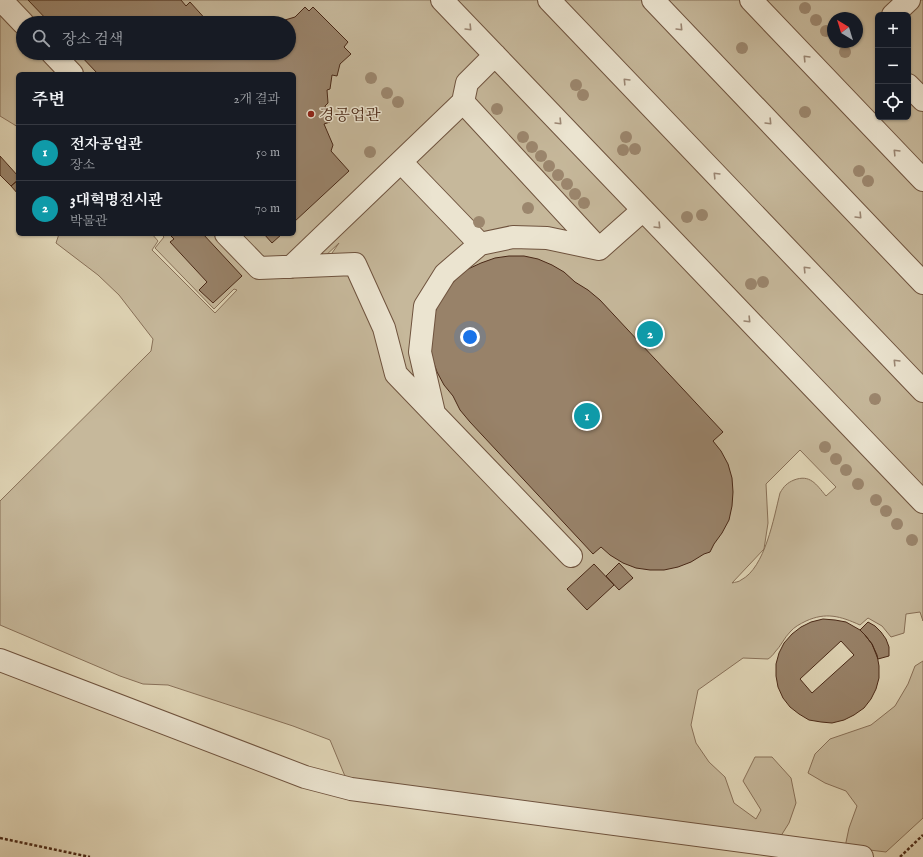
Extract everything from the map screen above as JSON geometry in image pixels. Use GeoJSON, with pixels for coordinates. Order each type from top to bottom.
{"type":"FeatureCollection","features":[{"type":"Feature","properties":{"kind":"lane"},"geometry":{"type":"LineString","coordinates":[[1,0],[16,16]]}},
{"type":"Feature","properties":{"kind":"lane"},"geometry":{"type":"LineString","coordinates":[[442,0],[923,502]]}},
{"type":"Feature","properties":{"kind":"lane"},"geometry":{"type":"LineString","coordinates":[[549,0],[923,391]]}},
{"type":"Feature","properties":{"kind":"lane"},"geometry":{"type":"LineString","coordinates":[[653,0],[923,283]]}},
{"type":"Feature","properties":{"kind":"lane"},"geometry":{"type":"LineString","coordinates":[[751,0],[923,180]]}},
{"type":"Feature","properties":{"kind":"lane"},"geometry":{"type":"LineString","coordinates":[[896,12],[909,0]]}},
{"type":"Feature","properties":{"kind":"lane"},"geometry":{"type":"LineString","coordinates":[[291,267],[463,102],[467,83],[495,55]]}},
{"type":"Feature","properties":{"kind":"lane"},"geometry":{"type":"LineString","coordinates":[[59,60],[70,72]]}},
{"type":"Feature","properties":{"kind":"lane"},"geometry":{"type":"LineString","coordinates":[[911,88],[923,100]]}},
{"type":"Feature","properties":{"kind":"lane"},"geometry":{"type":"LineString","coordinates":[[463,102],[599,249]]}},
{"type":"Feature","properties":{"kind":"lane"},"geometry":{"type":"LineString","coordinates":[[401,162],[480,244]]}},
{"type":"Feature","properties":{"kind":"lane"},"geometry":{"type":"LineString","coordinates":[[599,249],[643,210]]}},
{"type":"Feature","properties":{"kind":"lane"},"geometry":{"type":"LineString","coordinates":[[228,236],[259,268],[355,264],[384,328],[396,374],[571,556]]}},
{"type":"Feature","properties":{"kind":"lane"},"geometry":{"type":"LineString","coordinates":[[435,414],[420,352],[425,306],[445,274],[480,244],[513,237],[547,238],[599,249]]}},
{"type":"Feature","properties":{"kind":"lane"},"geometry":{"type":"LineString","coordinates":[[0,660],[305,777],[351,789],[862,857]]}},
{"type":"Feature","properties":{"kind":"path"},"geometry":{"type":"LineString","coordinates":[[900,857],[923,835]]}},
{"type":"Feature","properties":{"kind":"path"},"geometry":{"type":"LineString","coordinates":[[0,838],[90,857]]}},
{"type":"Feature","properties":{"kind":"shaded area"},"geometry":{"type":"Polygon","coordinates":[[[0,0],[923,0],[923,621],[920,612],[906,614],[904,633],[891,637],[882,626],[868,618],[860,625],[846,619],[833,616],[813,618],[806,621],[792,630],[768,659],[743,658],[698,690],[691,725],[696,743],[709,762],[725,777],[734,803],[756,819],[761,810],[743,781],[755,757],[772,757],[791,778],[796,803],[789,823],[779,839],[347,781],[330,740],[293,726],[168,685],[143,684],[120,676],[0,625],[0,501],[151,351],[153,339],[119,295],[98,275],[56,243],[58,236],[154,236],[158,241],[152,250],[215,313],[237,290],[234,289],[214,309],[155,248],[164,237],[163,236],[296,236],[296,72],[16,72],[16,126],[0,116],[0,0]],[[339,243],[306,274],[323,266],[339,243]],[[800,450],[766,484],[768,523],[764,549],[780,493],[786,485],[800,478],[809,479],[816,484],[826,496],[836,487],[800,450]],[[764,549],[732,583],[740,581],[749,574],[764,549]]]}},
{"type":"Feature","properties":{"kind":"shaded area"},"geometry":{"type":"Polygon","coordinates":[[[923,661],[923,818],[886,852],[845,847],[849,828],[857,806],[846,791],[825,783],[808,773],[815,754],[830,739],[871,725],[895,706],[908,684],[915,666],[923,661]]]}},
{"type":"Feature","properties":{"kind":"building"},"geometry":{"type":"Polygon","coordinates":[[[28,0],[181,0],[186,6],[190,2],[203,16],[43,16],[28,0]]]}},
{"type":"Feature","properties":{"kind":"building","name":"경공업관"},"geometry":{"type":"Polygon","coordinates":[[[305,7],[309,11],[313,7],[348,42],[344,47],[351,54],[340,64],[337,76],[332,75],[330,89],[327,90],[328,103],[325,106],[330,122],[324,124],[333,145],[331,151],[349,171],[296,220],[296,72],[96,72],[85,60],[296,60],[296,16],[305,7]]]}},
{"type":"Feature","properties":{"kind":"building"},"geometry":{"type":"Polygon","coordinates":[[[0,156],[16,174],[16,182],[11,186],[0,175],[0,156]]]}},
{"type":"Feature","properties":{"kind":"building"},"geometry":{"type":"Polygon","coordinates":[[[16,182],[16,192],[11,186],[16,182]]]}},
{"type":"Feature","properties":{"kind":"building"},"geometry":{"type":"Polygon","coordinates":[[[171,236],[205,236],[242,276],[213,303],[199,290],[207,282],[170,242],[174,239],[171,236]]]}},
{"type":"Feature","properties":{"kind":"building"},"geometry":{"type":"Polygon","coordinates":[[[266,236],[280,236],[272,243],[266,236]]]}},
{"type":"Feature","properties":{"kind":"building"},"geometry":{"type":"Polygon","coordinates":[[[524,256],[538,259],[552,265],[588,290],[600,300],[723,432],[713,441],[721,451],[728,464],[732,478],[732,506],[729,520],[710,552],[691,562],[664,570],[636,568],[623,563],[601,547],[593,554],[460,410],[453,396],[444,385],[437,372],[432,358],[430,344],[434,315],[439,302],[447,289],[468,269],[495,258],[524,256]]]}},
{"type":"Feature","properties":{"kind":"building"},"geometry":{"type":"Polygon","coordinates":[[[619,563],[633,578],[619,590],[606,576],[619,563]]]}},
{"type":"Feature","properties":{"kind":"building"},"geometry":{"type":"Polygon","coordinates":[[[594,564],[614,585],[587,610],[567,589],[594,564]]]}},
{"type":"Feature","properties":{"kind":"building"},"geometry":{"type":"Polygon","coordinates":[[[823,619],[846,622],[860,630],[865,635],[872,644],[877,655],[879,678],[871,699],[864,708],[844,720],[832,723],[809,720],[790,707],[783,698],[778,687],[776,664],[784,643],[801,627],[811,622],[823,619]],[[841,641],[800,679],[812,693],[854,655],[841,641]]]}},
{"type":"Feature","properties":{"kind":"building"},"geometry":{"type":"Polygon","coordinates":[[[868,622],[875,626],[886,639],[889,647],[889,656],[878,659],[872,644],[860,630],[868,622]]]}},
{"type":"Feature","properties":{"kind":"place","name":"경공업관"},"geometry":{"type":"Point","coordinates":[311,114]}},
{"type":"Feature","properties":{"kind":"place","name":"3대혁명전시관"},"geometry":{"type":"Point","coordinates":[650,334]}},
{"type":"Feature","properties":{"kind":"place","name":"전자공업관"},"geometry":{"type":"Point","coordinates":[587,416]}}]}
